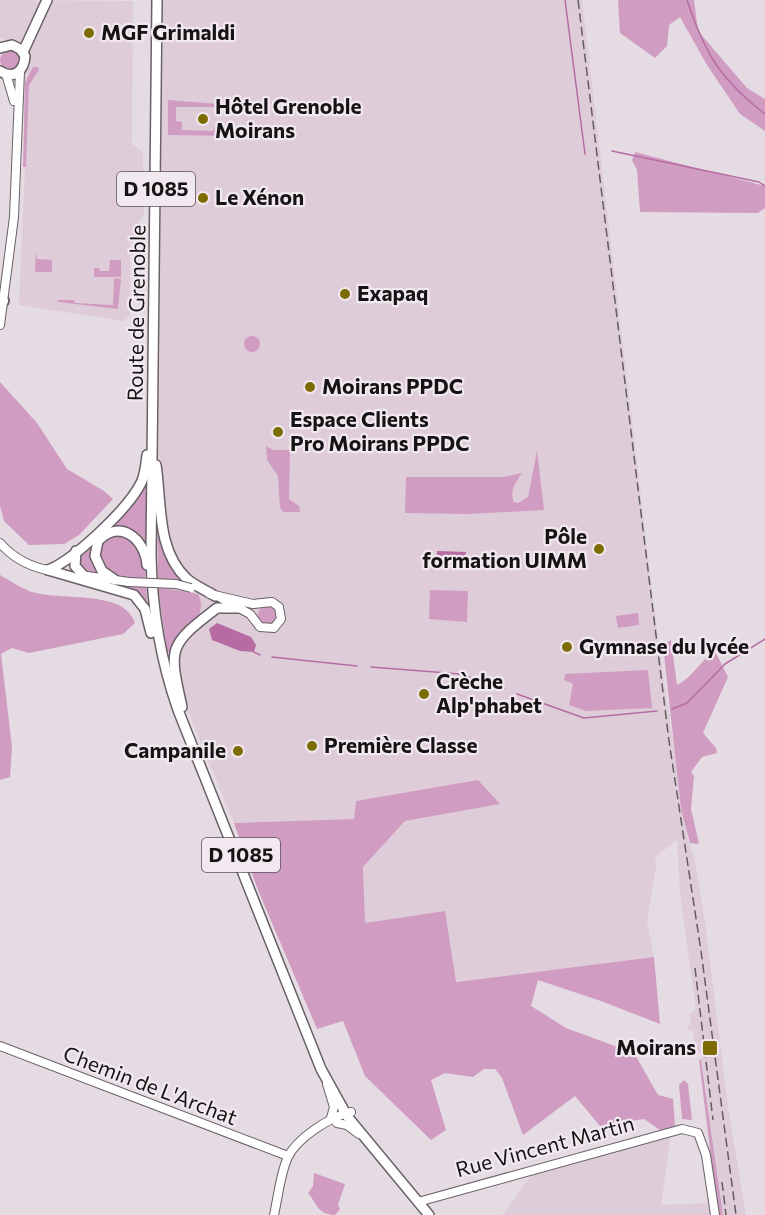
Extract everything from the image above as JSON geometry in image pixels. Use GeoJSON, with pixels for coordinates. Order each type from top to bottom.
{"type":"FeatureCollection","features":[{"type":"Feature","properties":{"kind":"main road"},"geometry":{"type":"LineString","coordinates":[[3,72],[20,71],[24,64],[23,51],[47,0]]}},
{"type":"Feature","properties":{"kind":"main road","name":"Route de Grenoble"},"geometry":{"type":"LineString","coordinates":[[157,0],[155,378],[151,500],[152,604],[162,662],[180,709]]}},
{"type":"Feature","properties":{"kind":"main road"},"geometry":{"type":"LineString","coordinates":[[0,48],[12,45],[35,23]]}},
{"type":"Feature","properties":{"kind":"main road"},"geometry":{"type":"LineString","coordinates":[[12,45],[23,51]]}},
{"type":"Feature","properties":{"kind":"main road"},"geometry":{"type":"LineString","coordinates":[[48,570],[60,564],[118,514],[141,482],[146,465],[155,378]]}},
{"type":"Feature","properties":{"kind":"main road"},"geometry":{"type":"LineString","coordinates":[[153,447],[160,517],[171,557],[189,581],[217,596]]}},
{"type":"Feature","properties":{"kind":"main road","name":"Route de Grenoble"},"geometry":{"type":"LineString","coordinates":[[153,447],[157,604],[167,660],[180,709]]}},
{"type":"Feature","properties":{"kind":"main road"},"geometry":{"type":"LineString","coordinates":[[115,580],[99,566],[95,552],[102,537],[121,530],[134,535],[143,549],[152,604]]}},
{"type":"Feature","properties":{"kind":"main road"},"geometry":{"type":"LineString","coordinates":[[76,551],[75,566],[84,576]]}},
{"type":"Feature","properties":{"kind":"main road"},"geometry":{"type":"LineString","coordinates":[[48,570],[134,595],[146,609],[162,662]]}},
{"type":"Feature","properties":{"kind":"main road"},"geometry":{"type":"LineString","coordinates":[[180,709],[173,662],[179,642],[217,608],[239,608]]}},
{"type":"Feature","properties":{"kind":"main road","name":"D 1085"},"geometry":{"type":"LineString","coordinates":[[180,709],[341,1117],[435,1215]]}},
{"type":"Feature","properties":{"kind":"main road","name":"D 1085"},"geometry":{"type":"LineString","coordinates":[[180,709],[326,1067],[341,1117],[375,1150],[420,1201],[429,1215]]}},
{"type":"Feature","properties":{"kind":"street"},"geometry":{"type":"LineString","coordinates":[[0,326],[14,217],[16,116],[20,71]]}},
{"type":"Feature","properties":{"kind":"street"},"geometry":{"type":"LineString","coordinates":[[3,72],[13,92],[16,116]]}},
{"type":"Feature","properties":{"kind":"street"},"geometry":{"type":"LineString","coordinates":[[0,543],[17,559],[48,570],[129,582],[176,584],[217,596],[258,604],[267,601],[276,604],[280,610],[281,619],[276,626],[267,629],[257,624],[254,616],[258,604]]}},
{"type":"Feature","properties":{"kind":"street"},"geometry":{"type":"LineString","coordinates":[[217,596],[254,616]]}},
{"type":"Feature","properties":{"kind":"street","name":"Chemin de L'Archat"},"geometry":{"type":"LineString","coordinates":[[0,1046],[288,1156]]}},
{"type":"Feature","properties":{"kind":"street"},"geometry":{"type":"LineString","coordinates":[[274,1215],[288,1156],[323,1125],[341,1117],[334,1107],[321,1069]]}},
{"type":"Feature","properties":{"kind":"street","name":"Rue Vincent Martin"},"geometry":{"type":"LineString","coordinates":[[420,1201],[682,1129],[698,1133],[706,1155],[715,1215]]}},
{"type":"Feature","properties":{"kind":"shaded area"},"geometry":{"type":"Polygon","coordinates":[[[0,0],[133,1],[132,144],[143,152],[144,214],[133,233],[130,246],[130,315],[124,321],[19,305],[25,167],[24,76],[28,56],[20,45],[0,38],[0,0]]]}},
{"type":"Feature","properties":{"kind":"shaded area"},"geometry":{"type":"Polygon","coordinates":[[[163,0],[582,0],[658,640],[687,836],[694,857],[704,914],[728,1106],[746,1215],[723,1215],[701,1053],[696,1053],[693,1031],[698,1030],[688,1030],[687,1025],[691,1024],[689,1013],[696,1010],[680,892],[677,840],[655,857],[656,867],[647,921],[654,957],[455,982],[445,911],[365,924],[363,867],[405,821],[499,804],[354,819],[234,823],[173,675],[161,611],[158,539],[163,0]]]}},
{"type":"Feature","properties":{"kind":"shaded area"},"geometry":{"type":"Polygon","coordinates":[[[618,0],[694,0],[698,31],[747,88],[765,99],[765,131],[740,114],[707,65],[680,17],[669,25],[667,46],[655,58],[620,33],[618,0]]]}},
{"type":"Feature","properties":{"kind":"shaded area"},"geometry":{"type":"Polygon","coordinates":[[[6,50],[14,50],[20,56],[20,64],[14,70],[6,70],[0,64],[0,56],[6,50]]]}},
{"type":"Feature","properties":{"kind":"shaded area"},"geometry":{"type":"Polygon","coordinates":[[[33,67],[38,67],[39,70],[29,85],[26,167],[23,167],[25,83],[33,67]]]}},
{"type":"Feature","properties":{"kind":"shaded area"},"geometry":{"type":"Polygon","coordinates":[[[168,100],[219,104],[218,107],[176,107],[176,121],[182,122],[182,130],[213,131],[215,127],[216,133],[234,134],[237,130],[237,136],[168,135],[168,100]]]}},
{"type":"Feature","properties":{"kind":"shaded area"},"geometry":{"type":"Polygon","coordinates":[[[635,152],[765,186],[765,208],[758,213],[640,212],[637,170],[632,160],[635,152]]]}},
{"type":"Feature","properties":{"kind":"shaded area"},"geometry":{"type":"Polygon","coordinates":[[[36,252],[37,259],[52,260],[52,272],[35,272],[36,252]]]}},
{"type":"Feature","properties":{"kind":"shaded area"},"geometry":{"type":"Polygon","coordinates":[[[110,260],[121,260],[121,277],[94,277],[94,268],[109,271],[110,260]]]}},
{"type":"Feature","properties":{"kind":"shaded area"},"geometry":{"type":"Polygon","coordinates":[[[114,278],[121,279],[118,309],[58,302],[57,300],[113,305],[114,278]]]}},
{"type":"Feature","properties":{"kind":"shaded area"},"geometry":{"type":"Polygon","coordinates":[[[249,336],[255,336],[260,344],[258,350],[249,352],[244,347],[244,341],[249,336]]]}},
{"type":"Feature","properties":{"kind":"shaded area"},"geometry":{"type":"Polygon","coordinates":[[[0,382],[37,423],[67,469],[113,499],[79,535],[64,544],[29,545],[4,521],[0,506],[0,382]]]}},
{"type":"Feature","properties":{"kind":"shaded area"},"geometry":{"type":"Polygon","coordinates":[[[266,446],[273,450],[290,450],[289,499],[299,506],[300,512],[283,512],[280,508],[278,476],[267,460],[266,446]]]}},
{"type":"Feature","properties":{"kind":"shaded area"},"geometry":{"type":"Polygon","coordinates":[[[537,451],[544,510],[469,514],[405,513],[406,477],[503,477],[522,473],[513,490],[514,502],[518,503],[528,497],[537,451]]]}},
{"type":"Feature","properties":{"kind":"shaded area"},"geometry":{"type":"Polygon","coordinates":[[[147,476],[149,546],[146,548],[116,526],[115,521],[147,476]]]}},
{"type":"Feature","properties":{"kind":"shaded area"},"geometry":{"type":"Polygon","coordinates":[[[157,515],[182,579],[181,581],[158,579],[157,515]]]}},
{"type":"Feature","properties":{"kind":"shaded area"},"geometry":{"type":"Polygon","coordinates":[[[115,534],[133,538],[146,566],[145,578],[119,577],[108,573],[103,568],[99,556],[100,550],[108,538],[115,534]]]}},
{"type":"Feature","properties":{"kind":"shaded area"},"geometry":{"type":"Polygon","coordinates":[[[97,536],[102,575],[80,569],[77,556],[97,536]]]}},
{"type":"Feature","properties":{"kind":"shaded area"},"geometry":{"type":"Polygon","coordinates":[[[437,551],[466,552],[465,557],[437,556],[437,551]]]}},
{"type":"Feature","properties":{"kind":"shaded area"},"geometry":{"type":"Polygon","coordinates":[[[0,575],[29,591],[41,594],[104,600],[128,612],[135,623],[123,634],[29,653],[12,648],[1,654],[12,747],[10,777],[0,780],[0,575]]]}},
{"type":"Feature","properties":{"kind":"shaded area"},"geometry":{"type":"Polygon","coordinates":[[[94,581],[146,587],[148,609],[144,603],[94,581]]]}},
{"type":"Feature","properties":{"kind":"shaded area"},"geometry":{"type":"Polygon","coordinates":[[[158,587],[198,594],[201,602],[198,618],[188,633],[170,652],[167,652],[158,587]]]}},
{"type":"Feature","properties":{"kind":"shaded area"},"geometry":{"type":"Polygon","coordinates":[[[430,590],[468,591],[467,622],[429,619],[430,590]]]}},
{"type":"Feature","properties":{"kind":"shaded area"},"geometry":{"type":"Polygon","coordinates":[[[268,605],[275,608],[278,615],[275,622],[268,625],[261,622],[258,615],[261,608],[268,605]]]}},
{"type":"Feature","properties":{"kind":"shaded area"},"geometry":{"type":"Polygon","coordinates":[[[638,613],[639,625],[618,628],[616,616],[638,613]]]}},
{"type":"Feature","properties":{"kind":"shaded area"},"geometry":{"type":"Polygon","coordinates":[[[217,623],[251,637],[256,645],[254,652],[240,651],[212,640],[209,629],[217,623]]]}},
{"type":"Feature","properties":{"kind":"shaded area"},"geometry":{"type":"Polygon","coordinates":[[[671,640],[677,685],[688,678],[715,651],[728,677],[703,733],[716,748],[717,753],[702,757],[691,772],[694,776],[691,809],[699,844],[690,843],[681,809],[663,645],[671,640]]]}},
{"type":"Feature","properties":{"kind":"shaded area"},"geometry":{"type":"Polygon","coordinates":[[[648,670],[652,708],[586,711],[569,705],[573,684],[564,680],[565,674],[648,670]]]}},
{"type":"Feature","properties":{"kind":"shaded area"},"geometry":{"type":"Polygon","coordinates":[[[478,780],[500,804],[405,821],[363,867],[365,923],[445,911],[456,982],[654,957],[660,1024],[538,980],[531,1006],[566,1028],[634,1053],[658,1095],[673,1099],[675,1126],[660,1130],[644,1119],[600,1126],[575,1096],[523,1135],[502,1078],[495,1069],[484,1069],[473,1077],[445,1073],[431,1080],[446,1130],[431,1140],[365,1076],[343,1021],[317,1029],[258,890],[234,823],[354,819],[356,801],[478,780]]]}},
{"type":"Feature","properties":{"kind":"shaded area"},"geometry":{"type":"Polygon","coordinates":[[[701,1059],[723,1215],[718,1215],[699,1060],[701,1059]]]}},
{"type":"Feature","properties":{"kind":"shaded area"},"geometry":{"type":"Polygon","coordinates":[[[684,1080],[688,1084],[692,1120],[682,1119],[679,1085],[684,1080]]]}},
{"type":"Feature","properties":{"kind":"shaded area"},"geometry":{"type":"Polygon","coordinates":[[[671,1135],[661,1205],[711,1203],[712,1215],[503,1215],[534,1171],[671,1135]]]}},
{"type":"Feature","properties":{"kind":"shaded area"},"geometry":{"type":"Polygon","coordinates":[[[314,1173],[345,1184],[338,1205],[340,1209],[335,1215],[321,1211],[308,1193],[313,1186],[314,1173]]]}},
{"type":"Feature","properties":{"kind":"waterway"},"geometry":{"type":"LineString","coordinates":[[565,0],[585,154]]}},
{"type":"Feature","properties":{"kind":"waterway"},"geometry":{"type":"LineString","coordinates":[[687,0],[700,36],[716,64],[736,89],[765,114]]}},
{"type":"Feature","properties":{"kind":"waterway"},"geometry":{"type":"LineString","coordinates":[[612,151],[759,182],[765,186]]}},
{"type":"Feature","properties":{"kind":"waterway"},"geometry":{"type":"LineString","coordinates":[[672,709],[687,703],[725,664],[765,639]]}},
{"type":"Feature","properties":{"kind":"waterway"},"geometry":{"type":"LineString","coordinates":[[254,652],[260,655]]}},
{"type":"Feature","properties":{"kind":"waterway"},"geometry":{"type":"LineString","coordinates":[[272,657],[357,666]]}},
{"type":"Feature","properties":{"kind":"waterway"},"geometry":{"type":"LineString","coordinates":[[371,667],[460,674],[504,689]]}},
{"type":"Feature","properties":{"kind":"waterway"},"geometry":{"type":"LineString","coordinates":[[517,694],[584,718],[657,711]]}},
{"type":"Feature","properties":{"kind":"railway"},"geometry":{"type":"LineString","coordinates":[[578,0],[669,741],[701,951],[736,1215]]}},
{"type":"Feature","properties":{"kind":"railway"},"geometry":{"type":"LineString","coordinates":[[695,968],[713,1120]]}},
{"type":"Feature","properties":{"kind":"railway"},"geometry":{"type":"LineString","coordinates":[[722,1182],[726,1215]]}},
{"type":"Feature","properties":{"kind":"place","name":"MGF Grimaldi"},"geometry":{"type":"Point","coordinates":[89,33]}},
{"type":"Feature","properties":{"kind":"place","name":"Hôtel Grenoble Moirans"},"geometry":{"type":"Point","coordinates":[203,119]}},
{"type":"Feature","properties":{"kind":"place","name":"Le Xénon"},"geometry":{"type":"Point","coordinates":[203,198]}},
{"type":"Feature","properties":{"kind":"place","name":"Exapaq"},"geometry":{"type":"Point","coordinates":[345,294]}},
{"type":"Feature","properties":{"kind":"place","name":"Moirans PPDC"},"geometry":{"type":"Point","coordinates":[310,387]}},
{"type":"Feature","properties":{"kind":"place","name":"Espace Clients Pro Moirans PPDC"},"geometry":{"type":"Point","coordinates":[278,432]}},
{"type":"Feature","properties":{"kind":"place","name":"Pôle formation UIMM"},"geometry":{"type":"Point","coordinates":[599,549]}},
{"type":"Feature","properties":{"kind":"place","name":"Gymnase du lycée"},"geometry":{"type":"Point","coordinates":[567,647]}},
{"type":"Feature","properties":{"kind":"place","name":"Crèche Alp'phabet"},"geometry":{"type":"Point","coordinates":[424,694]}},
{"type":"Feature","properties":{"kind":"place","name":"Première Classe"},"geometry":{"type":"Point","coordinates":[312,746]}},
{"type":"Feature","properties":{"kind":"place","name":"Campanile"},"geometry":{"type":"Point","coordinates":[238,751]}},
{"type":"Feature","properties":{"kind":"place","name":"Moirans"},"geometry":{"type":"Point","coordinates":[710,1048]}}]}
